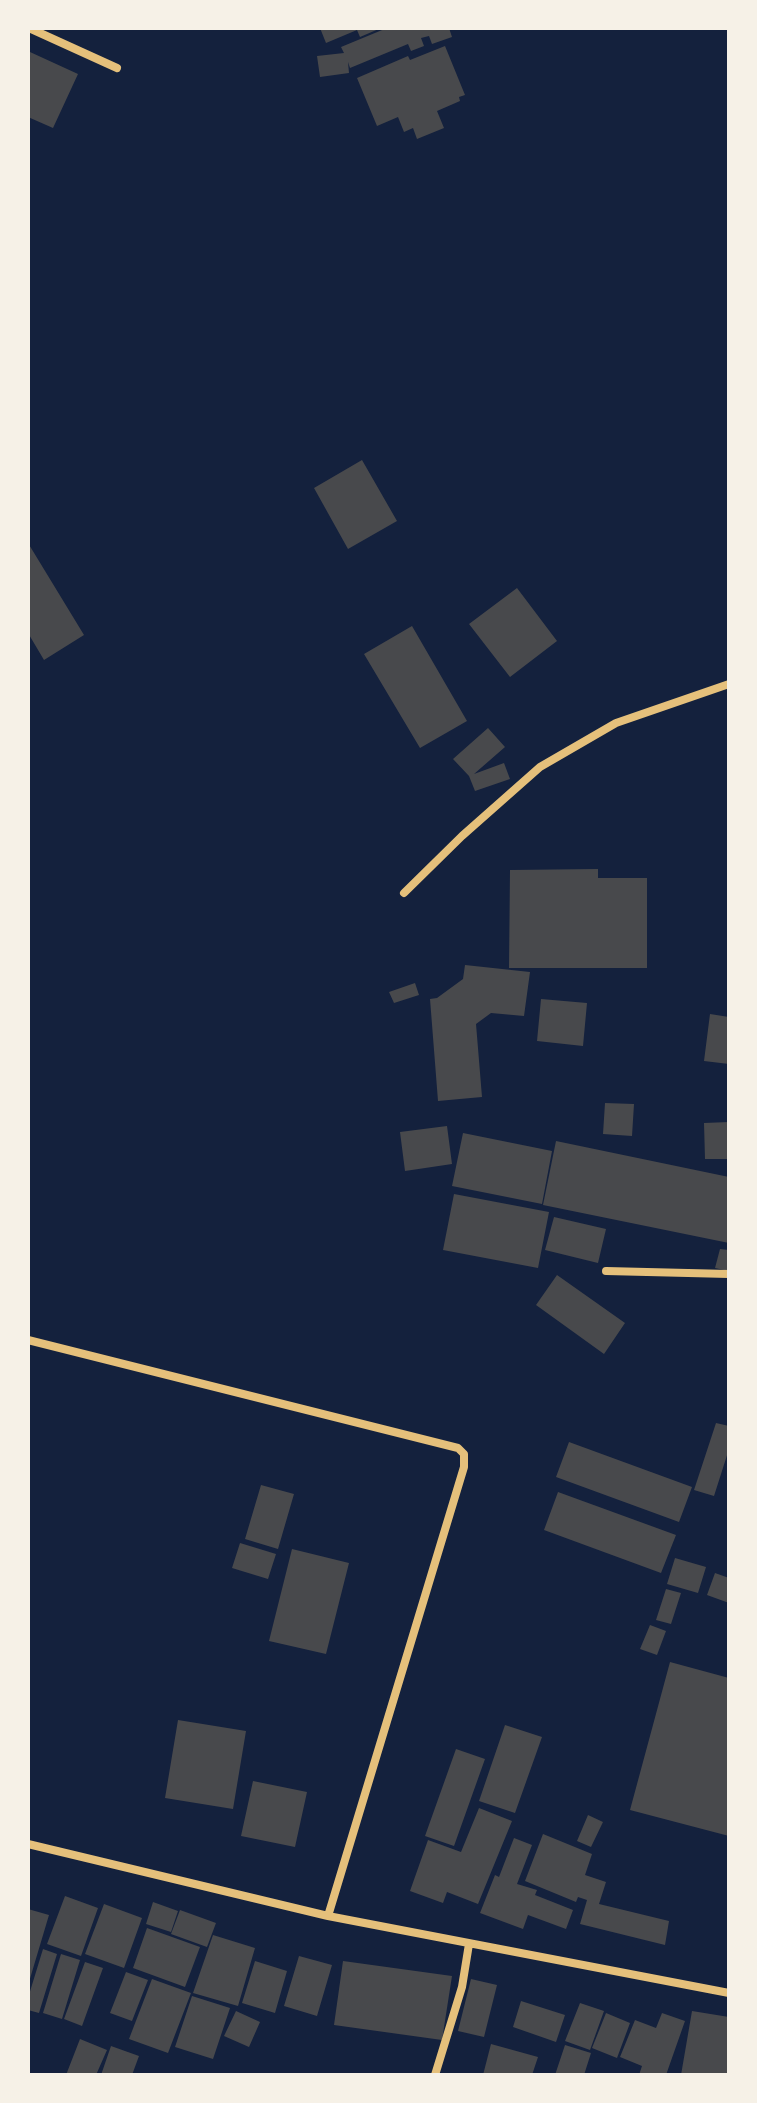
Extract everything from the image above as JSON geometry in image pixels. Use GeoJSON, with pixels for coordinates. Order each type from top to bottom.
{"type":"FeatureCollection","features":[{"type":"Feature","properties":{"kind":"street"},"geometry":{"type":"LineString","coordinates":[[29,28],[117,68]]}},
{"type":"Feature","properties":{"kind":"street"},"geometry":{"type":"LineString","coordinates":[[404,893],[540,767],[616,723],[729,684]]}},
{"type":"Feature","properties":{"kind":"street"},"geometry":{"type":"LineString","coordinates":[[606,1271],[729,1274]]}},
{"type":"Feature","properties":{"kind":"street"},"geometry":{"type":"LineString","coordinates":[[28,1340],[458,1448],[464,1454],[464,1467],[328,1916]]}},
{"type":"Feature","properties":{"kind":"street"},"geometry":{"type":"LineString","coordinates":[[28,1844],[328,1916],[729,1993]]}},
{"type":"Feature","properties":{"kind":"street"},"geometry":{"type":"LineString","coordinates":[[435,2075],[462,1987],[469,1944]]}},
{"type":"Feature","properties":{"kind":"building"},"geometry":{"type":"Polygon","coordinates":[[[320,28],[381,28],[360,37],[357,30],[326,43],[320,28]]]}},
{"type":"Feature","properties":{"kind":"building"},"geometry":{"type":"Polygon","coordinates":[[[387,28],[449,28],[452,37],[432,44],[429,36],[421,38],[424,46],[411,51],[408,44],[350,68],[348,62],[349,73],[320,77],[317,56],[344,53],[341,47],[387,28]]]}},
{"type":"Feature","properties":{"kind":"building"},"geometry":{"type":"Polygon","coordinates":[[[445,46],[465,95],[459,97],[460,101],[437,111],[444,128],[417,139],[413,128],[404,132],[398,117],[377,126],[357,78],[408,56],[410,60],[445,46]]]}},
{"type":"Feature","properties":{"kind":"building"},"geometry":{"type":"Polygon","coordinates":[[[30,52],[78,74],[53,128],[28,117],[30,52]]]}},
{"type":"Feature","properties":{"kind":"building"},"geometry":{"type":"Polygon","coordinates":[[[362,460],[397,521],[348,549],[314,488],[362,460]]]}},
{"type":"Feature","properties":{"kind":"building"},"geometry":{"type":"Polygon","coordinates":[[[28,543],[84,635],[44,660],[28,633],[28,543]]]}},
{"type":"Feature","properties":{"kind":"building"},"geometry":{"type":"Polygon","coordinates":[[[517,588],[557,641],[510,677],[469,624],[517,588]]]}},
{"type":"Feature","properties":{"kind":"building"},"geometry":{"type":"Polygon","coordinates":[[[412,626],[467,721],[420,748],[364,654],[412,626]]]}},
{"type":"Feature","properties":{"kind":"building"},"geometry":{"type":"Polygon","coordinates":[[[488,728],[505,747],[474,774],[504,763],[510,779],[475,791],[469,776],[453,759],[488,728]]]}},
{"type":"Feature","properties":{"kind":"building"},"geometry":{"type":"Polygon","coordinates":[[[598,869],[598,878],[647,878],[647,968],[509,968],[510,870],[598,869]]]}},
{"type":"Feature","properties":{"kind":"building"},"geometry":{"type":"Polygon","coordinates":[[[465,965],[530,972],[524,1016],[491,1013],[476,1024],[482,1097],[438,1101],[430,999],[437,998],[463,979],[465,965]]]}},
{"type":"Feature","properties":{"kind":"building"},"geometry":{"type":"Polygon","coordinates":[[[415,983],[419,995],[394,1003],[389,992],[415,983]]]}},
{"type":"Feature","properties":{"kind":"building"},"geometry":{"type":"Polygon","coordinates":[[[541,999],[587,1003],[583,1046],[537,1041],[541,999]]]}},
{"type":"Feature","properties":{"kind":"building"},"geometry":{"type":"Polygon","coordinates":[[[710,1014],[729,1017],[729,1064],[704,1061],[710,1014]]]}},
{"type":"Feature","properties":{"kind":"building"},"geometry":{"type":"Polygon","coordinates":[[[605,1103],[634,1104],[632,1136],[603,1134],[605,1103]]]}},
{"type":"Feature","properties":{"kind":"building"},"geometry":{"type":"Polygon","coordinates":[[[729,1122],[729,1159],[705,1159],[704,1123],[729,1122]]]}},
{"type":"Feature","properties":{"kind":"building"},"geometry":{"type":"Polygon","coordinates":[[[447,1126],[452,1164],[405,1171],[400,1132],[447,1126]]]}},
{"type":"Feature","properties":{"kind":"building"},"geometry":{"type":"Polygon","coordinates":[[[463,1133],[552,1151],[542,1204],[452,1186],[463,1133]]]}},
{"type":"Feature","properties":{"kind":"building"},"geometry":{"type":"Polygon","coordinates":[[[556,1141],[729,1177],[729,1243],[543,1205],[556,1141]]]}},
{"type":"Feature","properties":{"kind":"building"},"geometry":{"type":"Polygon","coordinates":[[[454,1194],[549,1212],[538,1268],[443,1250],[454,1194]]]}},
{"type":"Feature","properties":{"kind":"building"},"geometry":{"type":"Polygon","coordinates":[[[554,1217],[606,1229],[598,1263],[545,1250],[554,1217]]]}},
{"type":"Feature","properties":{"kind":"building"},"geometry":{"type":"Polygon","coordinates":[[[720,1249],[729,1250],[729,1271],[715,1268],[720,1249]]]}},
{"type":"Feature","properties":{"kind":"building"},"geometry":{"type":"Polygon","coordinates":[[[557,1275],[625,1323],[604,1354],[536,1305],[557,1275]]]}},
{"type":"Feature","properties":{"kind":"building"},"geometry":{"type":"Polygon","coordinates":[[[716,1423],[729,1426],[729,1449],[714,1496],[694,1490],[716,1423]]]}},
{"type":"Feature","properties":{"kind":"building"},"geometry":{"type":"Polygon","coordinates":[[[569,1442],[692,1487],[679,1522],[556,1477],[569,1442]]]}},
{"type":"Feature","properties":{"kind":"building"},"geometry":{"type":"Polygon","coordinates":[[[261,1485],[294,1494],[278,1549],[245,1539],[261,1485]]]}},
{"type":"Feature","properties":{"kind":"building"},"geometry":{"type":"Polygon","coordinates":[[[558,1492],[676,1535],[661,1573],[544,1530],[558,1492]]]}},
{"type":"Feature","properties":{"kind":"building"},"geometry":{"type":"Polygon","coordinates":[[[240,1543],[276,1554],[268,1579],[232,1568],[240,1543]]]}},
{"type":"Feature","properties":{"kind":"building"},"geometry":{"type":"Polygon","coordinates":[[[292,1549],[349,1563],[326,1654],[269,1641],[292,1549]]]}},
{"type":"Feature","properties":{"kind":"building"},"geometry":{"type":"Polygon","coordinates":[[[675,1558],[706,1567],[698,1593],[667,1584],[675,1558]]]}},
{"type":"Feature","properties":{"kind":"building"},"geometry":{"type":"Polygon","coordinates":[[[715,1573],[729,1578],[729,1603],[707,1595],[715,1573]]]}},
{"type":"Feature","properties":{"kind":"building"},"geometry":{"type":"Polygon","coordinates":[[[666,1589],[681,1593],[671,1624],[656,1620],[666,1589]]]}},
{"type":"Feature","properties":{"kind":"building"},"geometry":{"type":"Polygon","coordinates":[[[650,1625],[666,1631],[657,1655],[640,1649],[650,1625]]]}},
{"type":"Feature","properties":{"kind":"building"},"geometry":{"type":"Polygon","coordinates":[[[670,1662],[729,1678],[729,1836],[630,1810],[670,1662]]]}},
{"type":"Feature","properties":{"kind":"building"},"geometry":{"type":"Polygon","coordinates":[[[178,1720],[246,1731],[233,1809],[165,1798],[178,1720]]]}},
{"type":"Feature","properties":{"kind":"building"},"geometry":{"type":"Polygon","coordinates":[[[505,1725],[542,1737],[515,1813],[479,1801],[505,1725]]]}},
{"type":"Feature","properties":{"kind":"building"},"geometry":{"type":"Polygon","coordinates":[[[456,1749],[485,1759],[454,1846],[425,1836],[456,1749]]]}},
{"type":"Feature","properties":{"kind":"building"},"geometry":{"type":"Polygon","coordinates":[[[253,1781],[307,1792],[295,1847],[241,1836],[253,1781]]]}},
{"type":"Feature","properties":{"kind":"building"},"geometry":{"type":"Polygon","coordinates":[[[479,1808],[512,1821],[478,1904],[447,1892],[443,1903],[410,1891],[428,1840],[461,1852],[479,1808]]]}},
{"type":"Feature","properties":{"kind":"building"},"geometry":{"type":"Polygon","coordinates":[[[588,1815],[603,1822],[591,1847],[577,1841],[588,1815]]]}},
{"type":"Feature","properties":{"kind":"building"},"geometry":{"type":"Polygon","coordinates":[[[543,1834],[592,1854],[585,1875],[606,1882],[599,1904],[669,1921],[665,1945],[580,1924],[587,1900],[578,1897],[576,1902],[525,1881],[543,1834]]]}},
{"type":"Feature","properties":{"kind":"building"},"geometry":{"type":"Polygon","coordinates":[[[514,1838],[532,1845],[517,1884],[537,1890],[535,1895],[573,1910],[566,1929],[528,1915],[523,1929],[480,1913],[495,1875],[499,1877],[514,1838]]]}},
{"type":"Feature","properties":{"kind":"building"},"geometry":{"type":"Polygon","coordinates":[[[65,1896],[98,1908],[81,1956],[47,1944],[65,1896]]]}},
{"type":"Feature","properties":{"kind":"building"},"geometry":{"type":"Polygon","coordinates":[[[153,1902],[178,1911],[171,1932],[146,1924],[153,1902]]]}},
{"type":"Feature","properties":{"kind":"building"},"geometry":{"type":"Polygon","coordinates":[[[104,1904],[142,1918],[124,1968],[85,1954],[104,1904]]]}},
{"type":"Feature","properties":{"kind":"building"},"geometry":{"type":"Polygon","coordinates":[[[28,1909],[49,1915],[29,1982],[28,1982],[28,1909]]]}},
{"type":"Feature","properties":{"kind":"building"},"geometry":{"type":"Polygon","coordinates":[[[180,1910],[216,1923],[207,1947],[171,1934],[180,1910]]]}},
{"type":"Feature","properties":{"kind":"building"},"geometry":{"type":"Polygon","coordinates":[[[147,1928],[200,1947],[185,1987],[133,1968],[147,1928]]]}},
{"type":"Feature","properties":{"kind":"building"},"geometry":{"type":"Polygon","coordinates":[[[213,1935],[255,1948],[238,2006],[193,1993],[213,1935]]]}},
{"type":"Feature","properties":{"kind":"building"},"geometry":{"type":"Polygon","coordinates":[[[43,1949],[57,1954],[39,2013],[28,2010],[28,1998],[43,1949]]]}},
{"type":"Feature","properties":{"kind":"building"},"geometry":{"type":"Polygon","coordinates":[[[61,1954],[80,1960],[62,2019],[43,2013],[61,1954]]]}},
{"type":"Feature","properties":{"kind":"building"},"geometry":{"type":"Polygon","coordinates":[[[299,1956],[332,1965],[317,2016],[284,2006],[299,1956]]]}},
{"type":"Feature","properties":{"kind":"building"},"geometry":{"type":"Polygon","coordinates":[[[255,1961],[287,1971],[275,2013],[242,2003],[255,1961]]]}},
{"type":"Feature","properties":{"kind":"building"},"geometry":{"type":"Polygon","coordinates":[[[343,1961],[452,1976],[442,2040],[334,2025],[343,1961]]]}},
{"type":"Feature","properties":{"kind":"building"},"geometry":{"type":"Polygon","coordinates":[[[85,1962],[103,1968],[82,2026],[64,2019],[85,1962]]]}},
{"type":"Feature","properties":{"kind":"building"},"geometry":{"type":"Polygon","coordinates":[[[126,1972],[148,1980],[132,2021],[110,2013],[126,1972]]]}},
{"type":"Feature","properties":{"kind":"building"},"geometry":{"type":"Polygon","coordinates":[[[152,1979],[191,1993],[168,2053],[129,2039],[152,1979]]]}},
{"type":"Feature","properties":{"kind":"building"},"geometry":{"type":"Polygon","coordinates":[[[471,1979],[497,1985],[484,2037],[458,2031],[471,1979]]]}},
{"type":"Feature","properties":{"kind":"building"},"geometry":{"type":"Polygon","coordinates":[[[192,1996],[230,2008],[213,2059],[175,2047],[192,1996]]]}},
{"type":"Feature","properties":{"kind":"building"},"geometry":{"type":"Polygon","coordinates":[[[521,2001],[565,2015],[556,2042],[513,2027],[521,2001]]]}},
{"type":"Feature","properties":{"kind":"building"},"geometry":{"type":"Polygon","coordinates":[[[580,2003],[604,2011],[590,2050],[565,2041],[580,2003]]]}},
{"type":"Feature","properties":{"kind":"building"},"geometry":{"type":"Polygon","coordinates":[[[236,2011],[260,2022],[249,2047],[224,2036],[236,2011]]]}},
{"type":"Feature","properties":{"kind":"building"},"geometry":{"type":"Polygon","coordinates":[[[692,2011],[729,2017],[729,2075],[681,2075],[692,2011]]]}},
{"type":"Feature","properties":{"kind":"building"},"geometry":{"type":"Polygon","coordinates":[[[606,2013],[630,2023],[617,2058],[592,2048],[606,2013]]]}},
{"type":"Feature","properties":{"kind":"building"},"geometry":{"type":"Polygon","coordinates":[[[662,2013],[685,2021],[666,2075],[639,2075],[642,2066],[620,2057],[635,2020],[656,2028],[662,2013]]]}},
{"type":"Feature","properties":{"kind":"building"},"geometry":{"type":"Polygon","coordinates":[[[80,2039],[107,2050],[96,2075],[66,2075],[80,2039]]]}},
{"type":"Feature","properties":{"kind":"building"},"geometry":{"type":"Polygon","coordinates":[[[491,2044],[538,2057],[532,2075],[483,2075],[491,2044]]]}},
{"type":"Feature","properties":{"kind":"building"},"geometry":{"type":"Polygon","coordinates":[[[565,2045],[591,2053],[584,2075],[555,2075],[565,2045]]]}},
{"type":"Feature","properties":{"kind":"building"},"geometry":{"type":"Polygon","coordinates":[[[111,2046],[139,2056],[132,2075],[101,2075],[111,2046]]]}}]}
